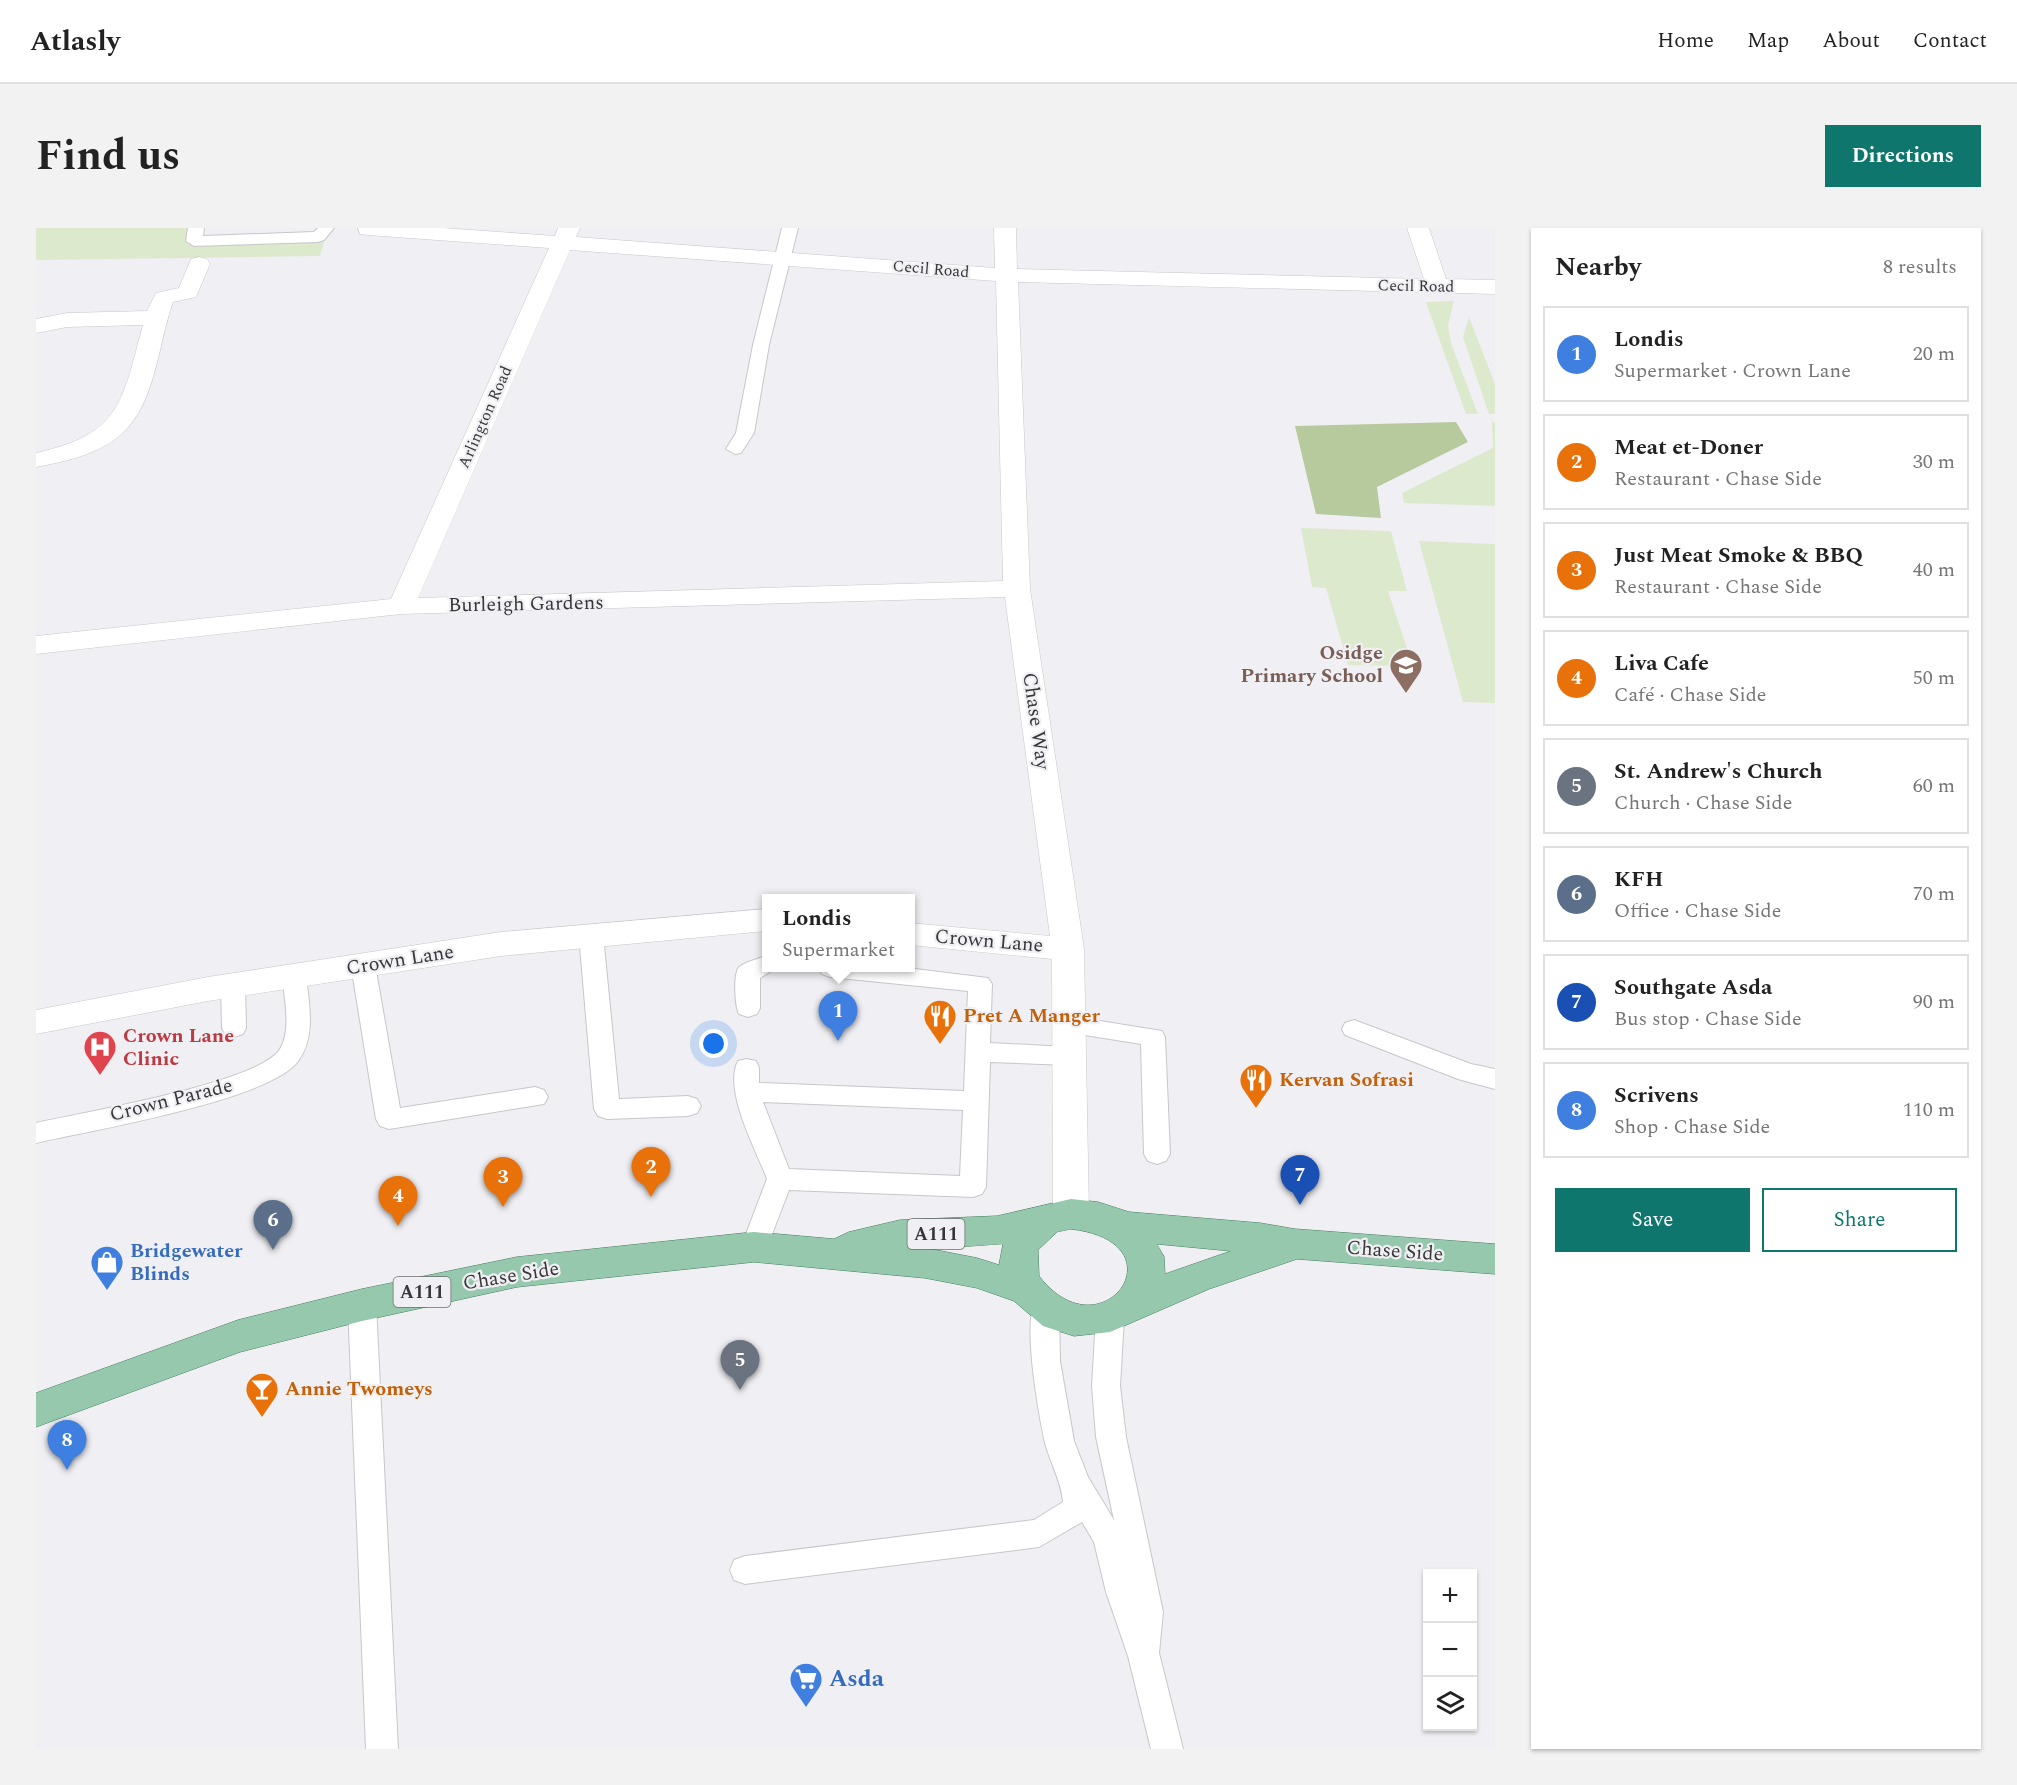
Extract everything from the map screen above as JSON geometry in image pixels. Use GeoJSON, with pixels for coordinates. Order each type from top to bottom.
{"type":"FeatureCollection","features":[{"type":"Feature","properties":{"kind":"main road","name":"Chase Side"},"geometry":{"type":"LineString","coordinates":[[824,1252],[900,1235],[997,1231],[1073,1216],[1128,1227],[1250,1237],[1295,1244],[1495,1259]]}},
{"type":"Feature","properties":{"kind":"main road"},"geometry":{"type":"LineString","coordinates":[[1073,1216],[1127,1232],[1145,1257],[1145,1285],[1119,1314],[1085,1321],[1064,1317],[1036,1299],[1019,1275],[1017,1258],[1021,1244],[1028,1233],[1073,1216]]}},
{"type":"Feature","properties":{"kind":"main road","name":"Chase Side"},"geometry":{"type":"LineString","coordinates":[[1119,1314],[1181,1284],[1295,1244]]}},
{"type":"Feature","properties":{"kind":"main road","name":"Chase Side"},"geometry":{"type":"LineString","coordinates":[[36,1410],[238,1336],[362,1305],[517,1272],[754,1247],[925,1263],[977,1273],[1036,1299]]}},
{"type":"Feature","properties":{"kind":"street","name":"Cecil Road"},"geometry":{"type":"LineString","coordinates":[[367,228],[566,236],[784,258],[1007,275],[1495,287]]}},
{"type":"Feature","properties":{"kind":"street","name":"Chase Way"},"geometry":{"type":"LineString","coordinates":[[1005,228],[1017,589],[1068,949],[1068,1056],[1073,1216]]}},
{"type":"Feature","properties":{"kind":"street"},"geometry":{"type":"LineString","coordinates":[[1418,228],[1438,287]]}},
{"type":"Feature","properties":{"kind":"street","name":"Arlington Road"},"geometry":{"type":"LineString","coordinates":[[401,606],[566,236]]}},
{"type":"Feature","properties":{"kind":"street"},"geometry":{"type":"LineString","coordinates":[[36,460],[65,453],[108,434],[132,401],[164,298],[188,292],[199,264]]}},
{"type":"Feature","properties":{"kind":"street"},"geometry":{"type":"LineString","coordinates":[[36,326],[67,320],[156,318]]}},
{"type":"Feature","properties":{"kind":"street","name":"Burleigh Gardens"},"geometry":{"type":"LineString","coordinates":[[36,645],[401,606],[657,601],[1017,589]]}},
{"type":"Feature","properties":{"kind":"street","name":"Crown Lane"},"geometry":{"type":"LineString","coordinates":[[36,1022],[233,985],[501,944],[762,920]]}},
{"type":"Feature","properties":{"kind":"street","name":"Crown Lane"},"geometry":{"type":"LineString","coordinates":[[915,934],[1068,949]]}},
{"type":"Feature","properties":{"kind":"lane"},"geometry":{"type":"LineString","coordinates":[[196,228],[194,241],[318,237],[326,228]]}},
{"type":"Feature","properties":{"kind":"lane"},"geometry":{"type":"LineString","coordinates":[[735,449],[745,433],[761,345],[790,228]]}},
{"type":"Feature","properties":{"kind":"lane"},"geometry":{"type":"LineString","coordinates":[[591,935],[607,1109],[688,1106]]}},
{"type":"Feature","properties":{"kind":"lane"},"geometry":{"type":"LineString","coordinates":[[363,965],[389,1119],[535,1097]]}},
{"type":"Feature","properties":{"kind":"lane"},"geometry":{"type":"LineString","coordinates":[[748,1008],[748,973],[762,967]]}},
{"type":"Feature","properties":{"kind":"lane"},"geometry":{"type":"LineString","coordinates":[[780,1179],[973,1187],[980,984],[868,972]]}},
{"type":"Feature","properties":{"kind":"lane","name":"Crown Parade"},"geometry":{"type":"LineString","coordinates":[[36,1133],[243,1083],[283,1064],[298,1036],[294,976]]}},
{"type":"Feature","properties":{"kind":"lane"},"geometry":{"type":"LineString","coordinates":[[233,985],[234,1028]]}},
{"type":"Feature","properties":{"kind":"lane"},"geometry":{"type":"LineString","coordinates":[[1069,1025],[1154,1037],[1156,1154]]}},
{"type":"Feature","properties":{"kind":"lane"},"geometry":{"type":"LineString","coordinates":[[1354,1029],[1467,1072],[1495,1079]]}},
{"type":"Feature","properties":{"kind":"lane"},"geometry":{"type":"LineString","coordinates":[[978,1052],[1068,1056]]}},
{"type":"Feature","properties":{"kind":"lane"},"geometry":{"type":"LineString","coordinates":[[754,1247],[780,1179],[746,1080],[976,1101]]}},
{"type":"Feature","properties":{"kind":"lane"},"geometry":{"type":"LineString","coordinates":[[1036,1299],[1059,1442],[1076,1484],[1108,1538],[1121,1592],[1144,1656],[1167,1749]]}},
{"type":"Feature","properties":{"kind":"lane"},"geometry":{"type":"LineString","coordinates":[[362,1305],[382,1749]]}},
{"type":"Feature","properties":{"kind":"lane"},"geometry":{"type":"LineString","coordinates":[[1119,1314],[1106,1386],[1111,1437],[1148,1612],[1144,1656]]}},
{"type":"Feature","properties":{"kind":"lane"},"geometry":{"type":"LineString","coordinates":[[745,1570],[1039,1533],[1078,1508],[1076,1484]]}},
{"type":"Feature","properties":{"kind":"green space"},"geometry":{"type":"Polygon","coordinates":[[[36,228],[189,228],[188,244],[325,238],[320,256],[36,260],[36,228]]]}},
{"type":"Feature","properties":{"kind":"green space"},"geometry":{"type":"Polygon","coordinates":[[[1454,301],[1448,325],[1451,343],[1478,414],[1466,414],[1426,302],[1454,301]]]}},
{"type":"Feature","properties":{"kind":"green space"},"geometry":{"type":"Polygon","coordinates":[[[1469,317],[1495,384],[1495,414],[1489,414],[1463,337],[1469,317]]]}},
{"type":"Feature","properties":{"kind":"green space"},"geometry":{"type":"Polygon","coordinates":[[[1456,422],[1468,442],[1377,487],[1381,518],[1316,514],[1295,426],[1456,422]]]}},
{"type":"Feature","properties":{"kind":"green space"},"geometry":{"type":"Polygon","coordinates":[[[1492,422],[1495,422],[1495,506],[1404,503],[1402,493],[1493,448],[1492,422]]]}},
{"type":"Feature","properties":{"kind":"green space"},"geometry":{"type":"Polygon","coordinates":[[[1301,528],[1391,531],[1407,591],[1388,591],[1413,666],[1348,665],[1326,588],[1312,587],[1301,528]]]}},
{"type":"Feature","properties":{"kind":"green space"},"geometry":{"type":"Polygon","coordinates":[[[1419,541],[1495,544],[1495,703],[1463,702],[1419,541]]]}},
{"type":"Feature","properties":{"kind":"place","name":"Osidge Primary School"},"geometry":{"type":"Point","coordinates":[1406,694]}},
{"type":"Feature","properties":{"kind":"place","name":"Londis"},"geometry":{"type":"Point","coordinates":[838,1041]}},
{"type":"Feature","properties":{"kind":"place","name":"Pret A Manger"},"geometry":{"type":"Point","coordinates":[940,1045]}},
{"type":"Feature","properties":{"kind":"place","name":"Crown Lane Clinic"},"geometry":{"type":"Point","coordinates":[100,1076]}},
{"type":"Feature","properties":{"kind":"place","name":"Kervan Sofrasi"},"geometry":{"type":"Point","coordinates":[1256,1109]}},
{"type":"Feature","properties":{"kind":"place","name":"Meat et-Doner"},"geometry":{"type":"Point","coordinates":[651,1197]}},
{"type":"Feature","properties":{"kind":"place","name":"Southgate Asda"},"geometry":{"type":"Point","coordinates":[1300,1205]}},
{"type":"Feature","properties":{"kind":"place","name":"Just Meat Smoke & BBQ"},"geometry":{"type":"Point","coordinates":[503,1207]}},
{"type":"Feature","properties":{"kind":"place","name":"Liva Cafe"},"geometry":{"type":"Point","coordinates":[398,1226]}},
{"type":"Feature","properties":{"kind":"place","name":"KFH"},"geometry":{"type":"Point","coordinates":[273,1250]}},
{"type":"Feature","properties":{"kind":"place","name":"Bridgewater Blinds"},"geometry":{"type":"Point","coordinates":[107,1291]}},
{"type":"Feature","properties":{"kind":"place","name":"St. Andrew's Church"},"geometry":{"type":"Point","coordinates":[740,1390]}},
{"type":"Feature","properties":{"kind":"place","name":"Annie Twomeys"},"geometry":{"type":"Point","coordinates":[262,1418]}},
{"type":"Feature","properties":{"kind":"place","name":"Scrivens"},"geometry":{"type":"Point","coordinates":[67,1470]}},
{"type":"Feature","properties":{"kind":"place","name":"Asda"},"geometry":{"type":"Point","coordinates":[806,1708]}}]}
